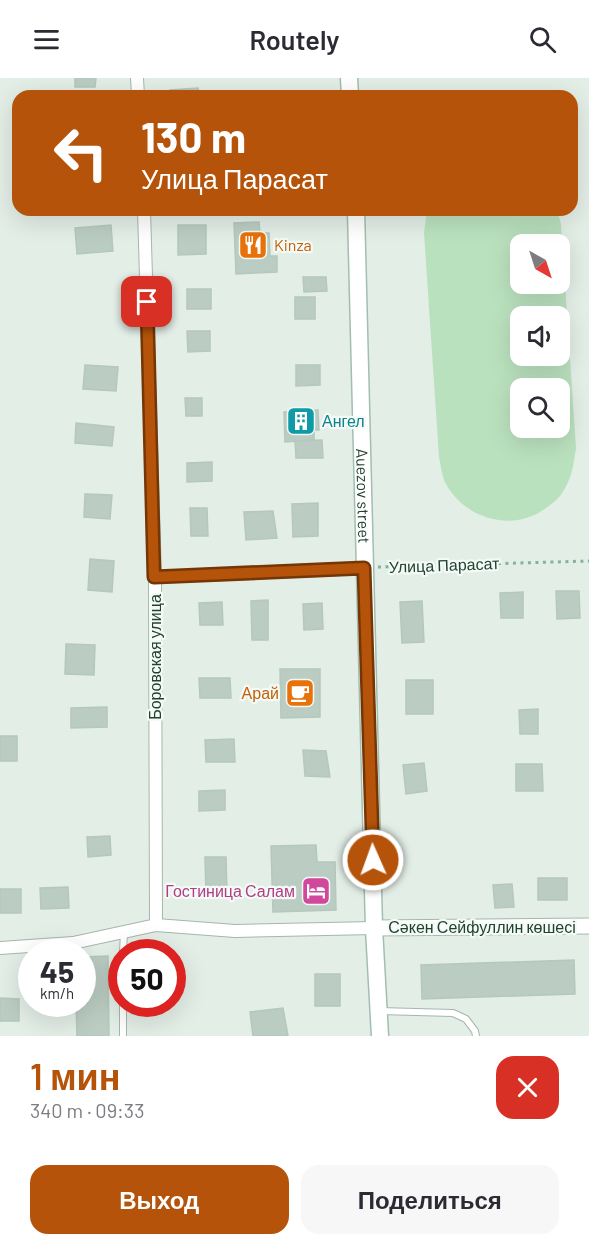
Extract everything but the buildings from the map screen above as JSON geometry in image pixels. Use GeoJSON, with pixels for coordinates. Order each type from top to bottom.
{"type":"FeatureCollection","features":[{"type":"Feature","properties":{"kind":"main road","name":"Auezov street"},"geometry":{"type":"LineString","coordinates":[[356,216],[374,928],[380,1036]]}},
{"type":"Feature","properties":{"kind":"street","name":"Боровская улица"},"geometry":{"type":"LineString","coordinates":[[144,216],[154,577],[156,925]]}},
{"type":"Feature","properties":{"kind":"street","name":"Улица Парасат"},"geometry":{"type":"LineString","coordinates":[[154,577],[364,568]]}},
{"type":"Feature","properties":{"kind":"street"},"geometry":{"type":"LineString","coordinates":[[0,948],[73,943],[156,925],[235,931],[374,928]]}},
{"type":"Feature","properties":{"kind":"street","name":"Сәкен Сейфуллин көшесі"},"geometry":{"type":"LineString","coordinates":[[374,928],[589,926]]}},
{"type":"Feature","properties":{"kind":"lane"},"geometry":{"type":"LineString","coordinates":[[124,932],[124,939]]}},
{"type":"Feature","properties":{"kind":"lane"},"geometry":{"type":"LineString","coordinates":[[378,1011],[453,1013],[466,1019],[476,1036]]}},
{"type":"Feature","properties":{"kind":"lane"},"geometry":{"type":"LineString","coordinates":[[123,1017],[123,1036]]}},
{"type":"Feature","properties":{"kind":"path","name":"Улица Парасат"},"geometry":{"type":"LineString","coordinates":[[364,568],[589,561]]}},
{"type":"Feature","properties":{"kind":"green space"},"geometry":{"type":"Polygon","coordinates":[[[426,216],[559,216],[562,234],[510,234],[510,294],[566,294],[566,306],[510,306],[510,366],[570,366],[570,358],[576,448],[567,484],[555,501],[533,516],[505,521],[477,514],[465,506],[454,496],[443,475],[439,457],[424,233],[426,216]]]}},
{"type":"Feature","properties":{"kind":"place","name":"Kinza"},"geometry":{"type":"Point","coordinates":[253,245]}},
{"type":"Feature","properties":{"kind":"place","name":"Ангел"},"geometry":{"type":"Point","coordinates":[301,421]}},
{"type":"Feature","properties":{"kind":"place","name":"Арай"},"geometry":{"type":"Point","coordinates":[300,693]}},
{"type":"Feature","properties":{"kind":"place","name":"Гостиница Салам"},"geometry":{"type":"Point","coordinates":[316,891]}},
{"type":"Feature","properties":{"kind":"route"},"geometry":{"type":"LineString","coordinates":[[147,302],[154,577],[364,568],[373,860]]}}]}
